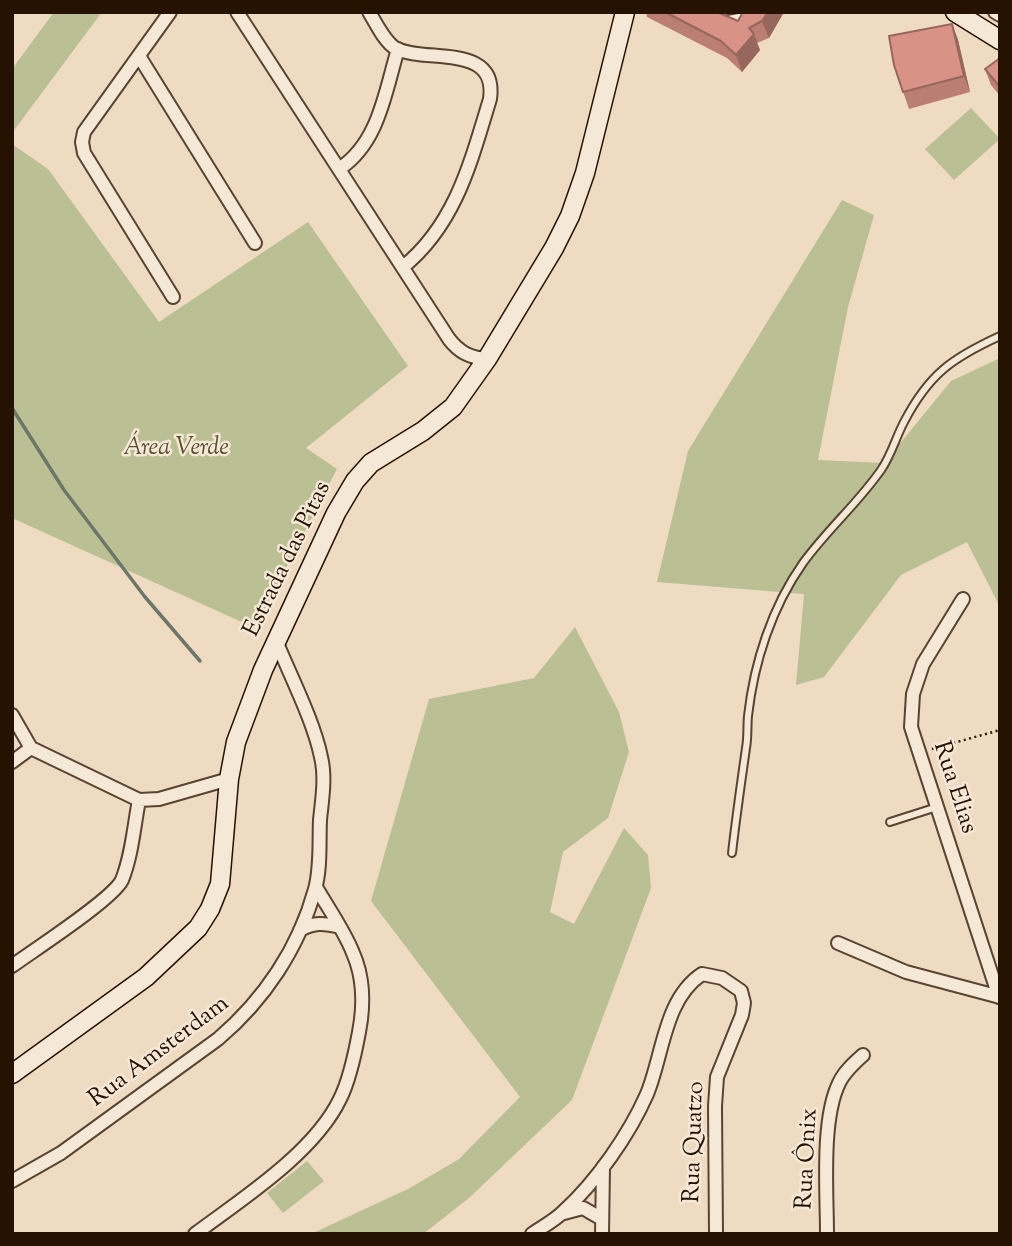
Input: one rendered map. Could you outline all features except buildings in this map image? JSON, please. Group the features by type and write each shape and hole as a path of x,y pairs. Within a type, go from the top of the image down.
{"main road":[{"name":"Estrada das Pitas","path":"12,1074 146,977 198,928 210,909 220,884 231,760 245,715 336,513 355,481 371,463 424,431 453,407 486,359 570,216 585,173 625,12"},
{"path":"955,12 1000,40"}],"street":[{"path":"170,12 84,132 82,148 173,298"},
{"path":"237,12 453,344 469,356 486,359"},
{"path":"369,12 389,43 398,49 470,61 487,75 491,93 458,197 421,253 403,267"},
{"path":"995,12 1000,15"},
{"path":"339,169 362,149 373,131 398,49"},
{"path":"139,55 255,243"},
{"name":"Rua Elias","path":"963,599 923,664 912,694 911,727 999,997"},
{"name":"Rua Amsterdam","path":"12,1181 30,1173 71,1146 242,1019 278,973 300,930 316,887 323,776 321,757 277,642"},
{"path":"12,715 30,748 138,800 159,799 229,779"},
{"path":"12,762 30,748"},
{"path":"12,966 106,898 121,882 130,854 138,800"},
{"path":"195,1234 301,1150 340,1100 357,1045 362,1016 362,993 354,953 316,887"},
{"path":"300,930 312,924 326,923 340,928"},
{"path":"838,943 906,972 999,997"},
{"name":"Rua Quatzo","path":"603,1167 621,1142 647,1094 669,1023 684,990 702,974 722,978 741,990 744,1003 742,1015 717,1077 716,1234"},
{"name":"Rua Ônix","path":"827,1234 831,1106 839,1083 863,1055"},
{"path":"532,1234 562,1213 603,1167"},
{"path":"601,1234 603,1167"},
{"path":"562,1213 583,1208 602,1219"}],"lane":[{"path":"722,18 732,20 742,12"},
{"path":"732,853 748,714 758,661 781,600 804,562 882,468 923,391 939,372 962,353 1000,336"},
{"path":"890,822 937,807"}],"path":[{"path":"919,753 1000,730"}],"green space":[{"path":"54,12 102,12 12,133 12,69"},
{"path":"971,108 1000,139 954,180 925,149"},
{"name":"Área Verde","path":"12,144 48,169 159,322 308,222 408,366 306,448 337,469 255,628 12,518"},
{"path":"842,200 874,215 848,307 818,460 884,463 951,381 1000,358 1000,607 967,542 901,575 824,677 796,685 804,594 657,582 688,451"},
{"path":"575,627 619,712 629,752 608,818 563,852 550,912 574,924 624,828 648,855 651,888 572,1100 469,1198 423,1234 311,1234 410,1188 459,1159 520,1097 371,901 429,699 534,678"},
{"path":"307,1161 324,1181 283,1213 267,1193"}],"waterway":[{"path":"12,408 64,490 145,597 200,661"}]}
